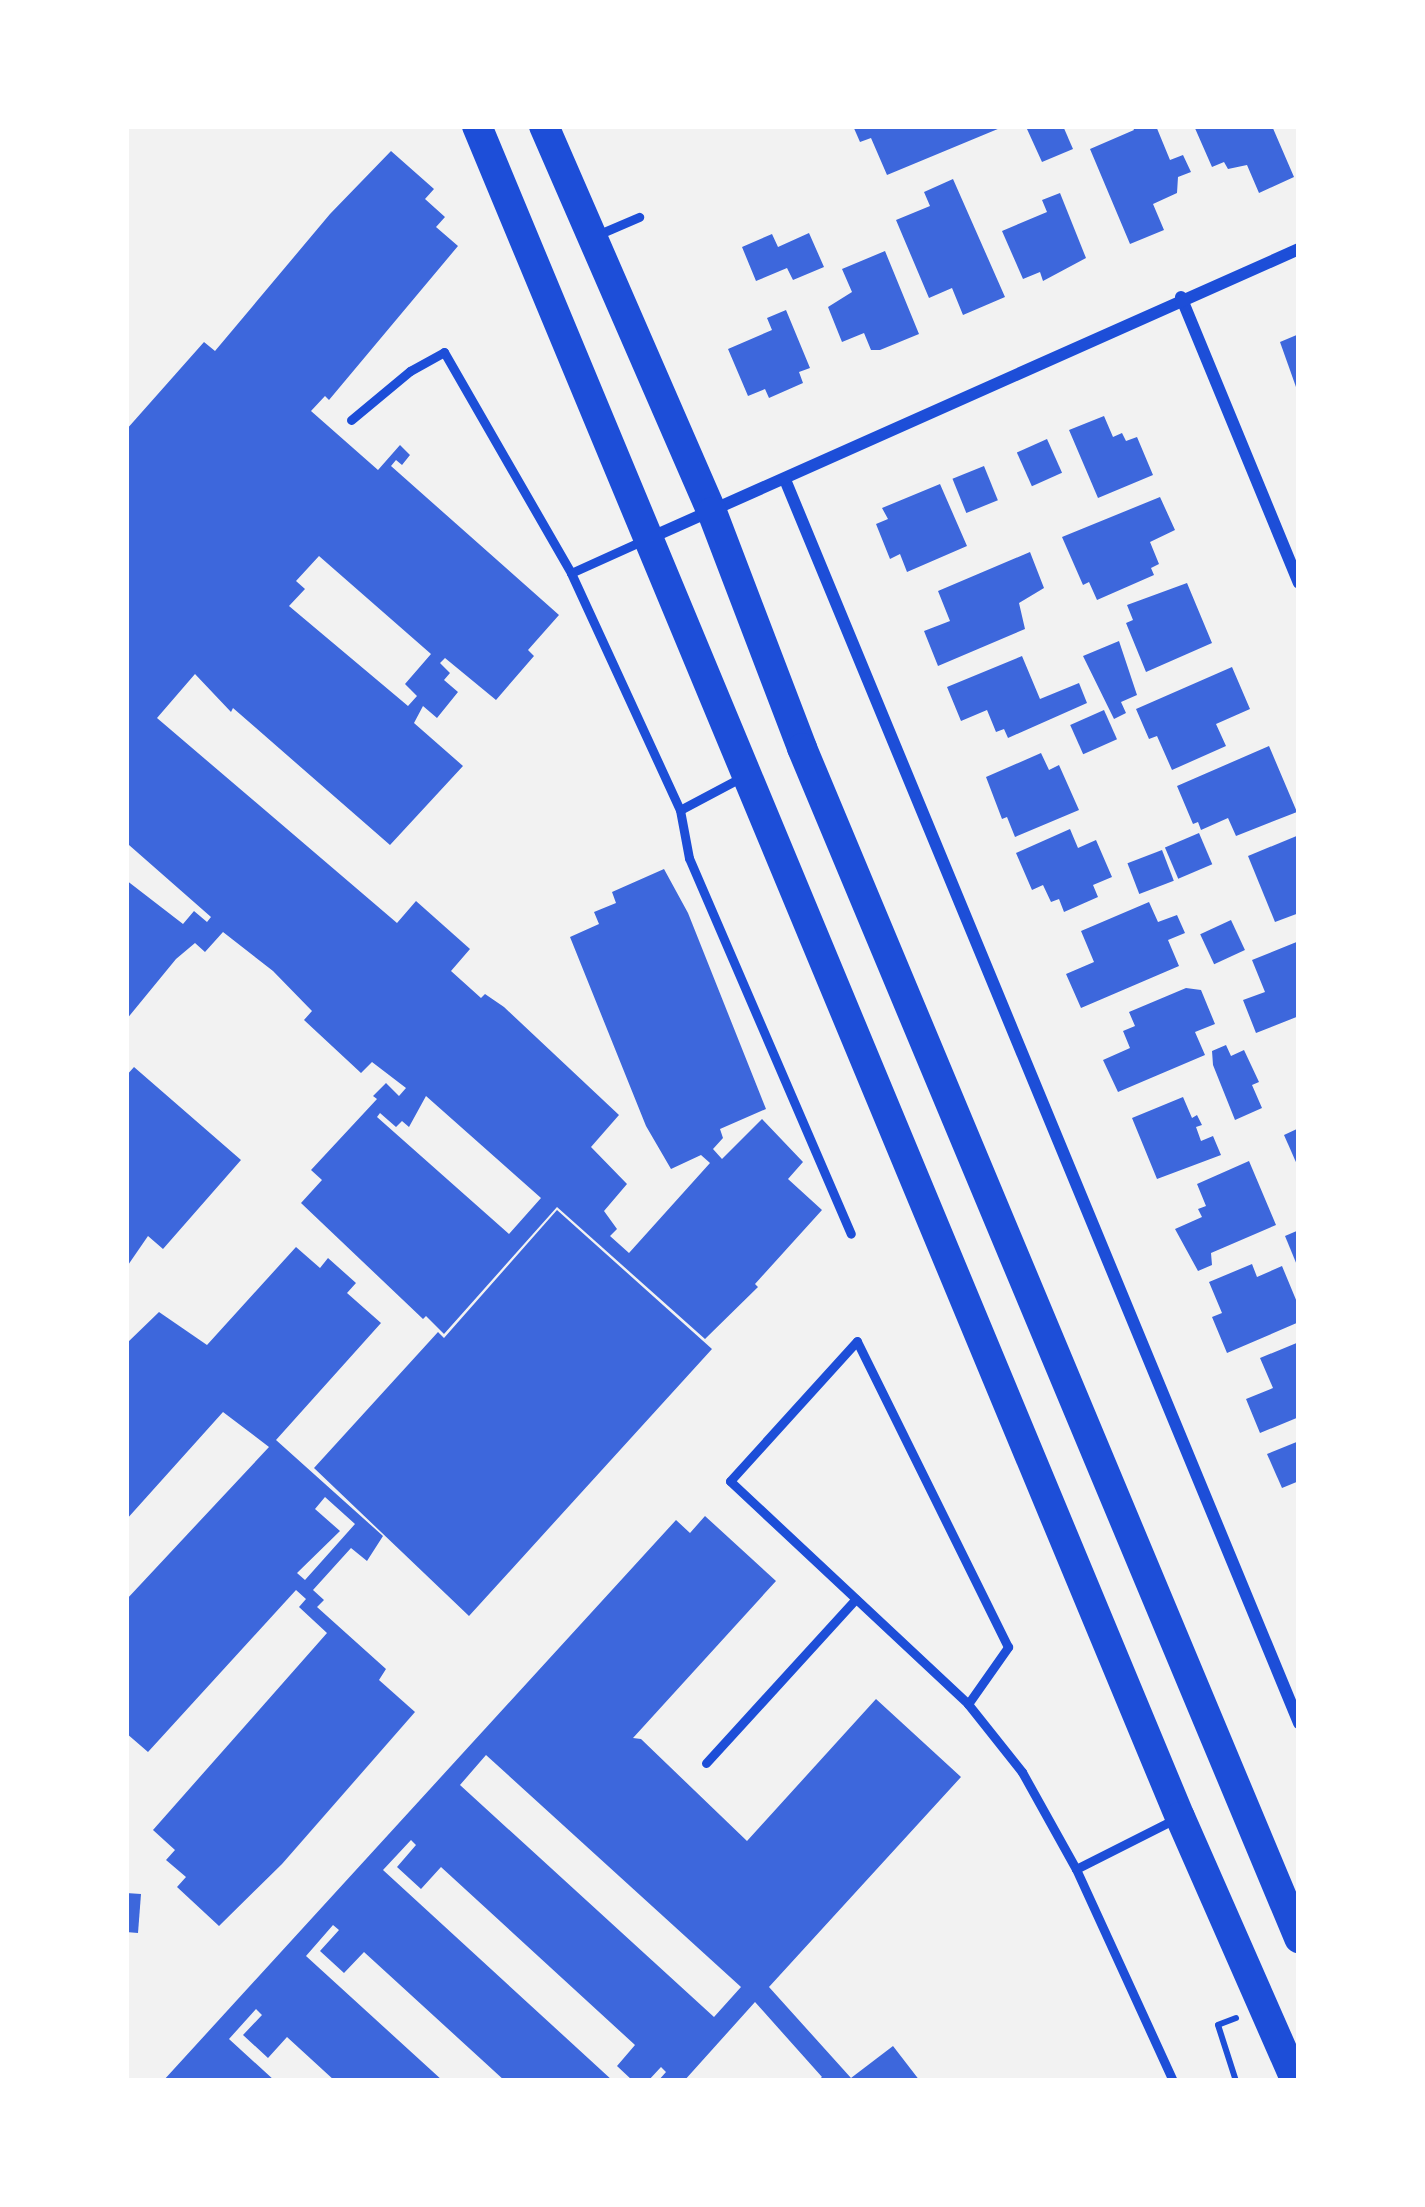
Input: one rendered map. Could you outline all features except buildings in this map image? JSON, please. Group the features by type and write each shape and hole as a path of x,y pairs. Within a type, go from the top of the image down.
{"highway":[{"path":"477,126 1180,1816 1296,2081"},
{"path":"544,126 712,512 802,748 1299,1938"}],"street":[{"path":"651,537 786,482 1181,297 1299,249"},
{"path":"1181,297 1299,583"},
{"path":"786,482 1299,1724"}],"lane":[{"path":"592,237 639,217"},
{"path":"351,420 410,371 444,352 571,573 680,810 689,858 850,1234"},
{"path":"571,573 651,537"},
{"path":"680,810 749,773"},
{"path":"968,1704 1008,1647 857,1341 730,1481 968,1704 1022,1772 1076,1869 1173,2081"},
{"path":"706,1763 856,1599"},
{"path":"1076,1869 1180,1816"}]}
